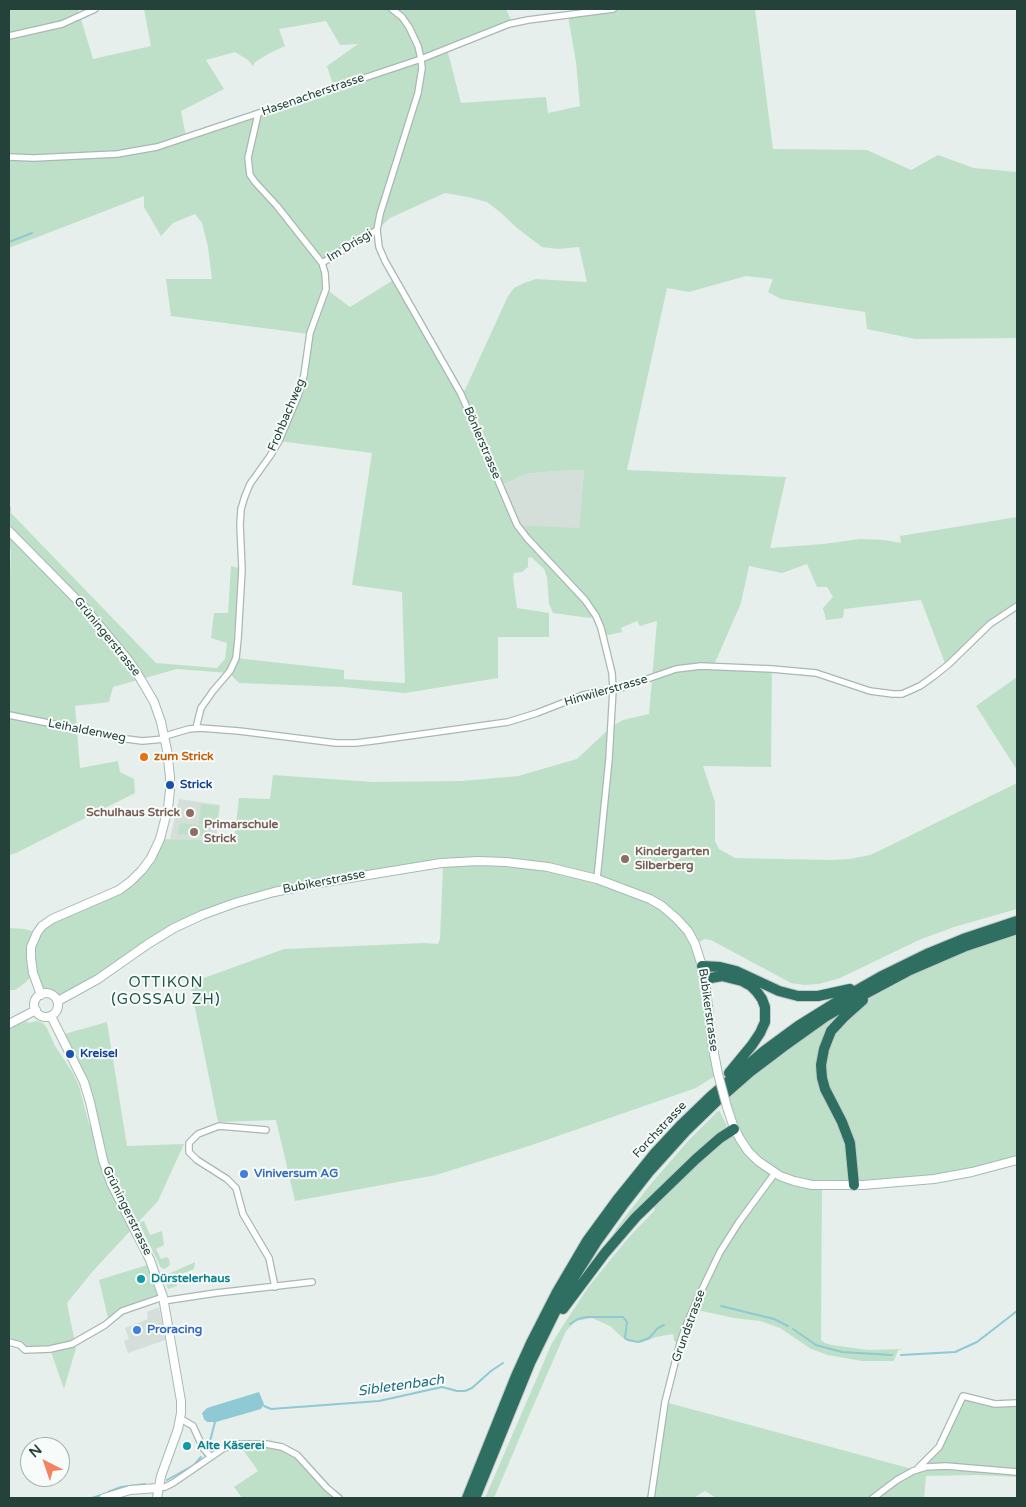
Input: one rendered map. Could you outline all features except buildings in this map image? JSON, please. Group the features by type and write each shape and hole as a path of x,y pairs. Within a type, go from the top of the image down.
{"highway":[{"name":"Forchstrasse","path":"467,1498 523,1360 572,1266 596,1229 630,1183 667,1140 711,1096 749,1063 818,1013 865,985 938,950 1017,921"},
{"name":"Forchstrasse","path":"475,1498 514,1400 542,1338 573,1279 605,1229 649,1172 686,1131 731,1088 772,1055 825,1017 885,983 945,954 1017,929"},
{"path":"702,966 720,967 736,971 779,991 804,997 826,995 865,985"},
{"path":"705,979 717,976 728,977 749,985 761,998 765,1007 763,1027 755,1042 711,1096"},
{"path":"854,1185 850,1143 824,1085 822,1056 827,1039 837,1024 885,983"},
{"path":"542,1338 583,1281 636,1217 696,1159 720,1138 734,1129"}],"main road":[{"name":"Grüningerstrasse","path":"9,530 85,608 129,661 145,686 154,702 165,737 170,790 167,815 158,845 147,864 136,877 111,894 52,919 39,930 33,942 31,958 35,979 41,995"},
{"name":"Bubikerstrasse","path":"58,1001 98,979 174,928 235,903 274,892 376,872 441,863 469,861 506,862 548,867 597,879 650,899 667,910 688,931 695,944 702,966 711,1038 718,1074 734,1129 751,1155 775,1173 794,1181 812,1185 854,1185 934,1180 1017,1160"},
{"path":"48,994 58,1001 58,1009 51,1016 42,1016 36,1010 35,1003 41,995 48,994"},
{"path":"9,1024 36,1010"},
{"name":"Grüningerstrasse","path":"51,1016 84,1082 111,1183 150,1260 163,1299 181,1401 180,1419 161,1476 157,1498"},
{"path":"104,1498 130,1490 158,1488"}],"street":[{"path":"9,36 62,24 95,9"},
{"name":"Bönlerstrasse","path":"392,9 402,17 418,46 421,59 420,81 418,93 380,214 377,230 379,247 385,261 461,394 517,524 527,538 576,590 596,616 605,640 613,677 613,690 609,759 597,879"},
{"name":"Hasenacherstrasse","path":"9,157 34,158 117,154 157,147 421,59 509,24 613,9"},
{"name":"Frohbachweg","path":"196,728 201,708 230,671 235,660 242,569 241,510 250,484 279,441 300,389 310,334 326,289 322,263 250,174 248,158 258,114"},
{"name":"Im Drisgi","path":"322,263 377,230"},
{"name":"Hinwilerstrasse","path":"165,737 196,728 239,731 331,743 356,743 504,723 537,713 583,695 613,690 676,669 694,666 816,673 870,691 902,694 920,686 934,676 990,624 1017,606"},
{"name":"Leihaldenweg","path":"9,715 127,739 142,741 165,737"},
{"path":"266,1130 219,1126 198,1134 189,1143 189,1152 197,1160 227,1179 236,1188 243,1214 269,1258 276,1286"},
{"name":"Grundstrasse","path":"650,1498 667,1394 686,1326 720,1252 739,1222 775,1173"},
{"path":"9,1342 20,1345 25,1350 50,1349 72,1344 105,1325 126,1308 163,1299 312,1282"},
{"path":"916,1470 939,1447 963,1396 996,1404 1017,1403"},
{"path":"180,1419 193,1426 203,1448 211,1457"},
{"path":"158,1488 173,1483 221,1450 232,1445 257,1444 282,1447 290,1450 301,1458 327,1488 339,1498"},
{"path":"873,1498 897,1480 916,1470 933,1466 1017,1472"}],"shaded area":[{"path":"584,470 579,529 517,525 500,486 526,474"},
{"name":"Primarschule Strick","path":"179,799 220,805 216,841 169,843"},
{"path":"159,1307 165,1340 128,1353 124,1341 129,1339 125,1328 148,1319 147,1312"}],"green space":[{"path":"9,9 78,9 93,59 151,46 144,9 506,9 511,20 447,49 461,103 546,97 548,113 580,106 576,62 568,16 605,9 755,9 773,149 867,150 911,170 938,155 974,168 1017,172 1017,338 915,339 867,329 865,312 781,299 768,292 773,279 746,276 689,292 667,288 627,470 786,477 770,548 860,539 901,543 900,536 1017,517 1017,606 1004,614 946,666 921,600 844,609 843,618 826,620 823,608 833,597 827,587 817,587 807,564 782,573 749,566 741,603 714,665 772,669 771,767 703,766 715,802 715,841 719,849 735,858 831,860 870,855 1017,783 1017,909 954,927 919,940 840,978 819,984 804,985 791,983 711,940 705,939 695,944 718,1074 696,1088 529,1146 436,1175 295,1201 276,1120 218,1122 190,983 284,949 438,944 440,939 443,867 441,863 313,884 202,915 98,979 56,998 48,994 41,995 33,974 15,990 9,990 9,928 25,929 37,933 42,926 125,886 160,839 234,841 239,798 270,799 273,775 373,782 462,781 518,776 577,759 611,727 623,720 649,714 657,621 640,626 637,621 621,628 622,632 604,636 596,616 589,618 553,613 549,604 547,577 544,569 531,557 528,558 528,567 522,572 514,573 517,608 549,613 549,637 498,637 498,678 405,693 343,687 239,683 229,673 177,669 113,687 109,702 75,706 80,768 118,761 120,772 134,779 135,793 9,855 9,603 11,550 9,548 9,506 11,507 11,513 156,663 217,668 225,659 227,643 211,638 214,613 228,613 231,566 242,569 236,658 344,670 344,679 405,683 402,592 352,585 372,453 279,441 298,396 309,334 171,316 166,279 212,279 208,247 202,223 195,214 173,223 161,236 144,207 144,196 9,248","holes":["326,21 340,45 358,44 327,66 334,88 186,137 181,111 224,89 206,60 235,52 248,60 253,66 255,62 285,46 279,29","445,193 487,202 542,247 558,249 579,247 587,282 536,279 514,288 508,296 465,390 461,394 395,279 350,307 326,289 322,263 377,230 390,218","584,470 579,528 517,525 500,486 526,474"]},
{"path":"1017,677 1017,770 976,706"},
{"path":"201,804 219,806 216,826 199,824"},
{"path":"180,823 206,826 204,836 178,834"},
{"path":"1017,929 1017,1160 972,1172 822,1186 821,1340 832,1345 868,1350 904,1349 898,1350 894,1361 862,1361 828,1355 811,1349 780,1328 760,1321 734,1318 693,1309 680,1343 674,1341 673,1334 656,1337 641,1343 625,1340 610,1326 592,1318 576,1321 566,1331 494,1498 485,1498 552,1343 589,1286 629,1237 655,1210 653,1199 734,1129 723,1095 863,995"},
{"path":"27,1021 28,1023 37,1021 43,1023 47,1028 55,1046 73,1073 79,1086 89,1124 97,1137 90,1102 61,1035 107,1022 127,1146 184,1144 158,1201 92,1272 67,1303 76,1348 64,1389 50,1349 25,1350 9,1342 9,1028"},
{"path":"719,1110 727,1126 686,1161 652,1194 607,1245 618,1226 650,1185 688,1141"},
{"path":"144,1221 150,1235 162,1231 164,1245 156,1249 161,1259 167,1257 169,1259 170,1265 165,1269 161,1268 139,1223"},
{"path":"195,1262 194,1269 176,1276 177,1286 168,1289 164,1276"},
{"path":"147,1265 157,1295 118,1309 108,1318 99,1280"},
{"path":"963,1396 986,1402 1017,1403 1017,1477 977,1475 926,1476 924,1498 716,1498 705,1491 694,1498 651,1498 665,1402 916,1470 939,1447"},
{"path":"239,1444 257,1444 290,1450 337,1498 242,1498 234,1487 258,1471"}],"water":[{"path":"259,1392 264,1404 261,1409 216,1422 207,1422 204,1419 202,1413 207,1408"}],"waterway":[{"path":"9,242 32,233"},
{"name":"Sibletenbach","path":"721,1306 774,1319 788,1326"},
{"name":"Sibletenbach","path":"901,1355 955,1352 977,1342 1017,1311"},
{"name":"Sibletenbach","path":"570,1324 586,1317 623,1317 627,1322 625,1338 638,1342 649,1338 658,1328 664,1325"},
{"name":"Sibletenbach","path":"793,1329 816,1345 842,1352 892,1355"},
{"name":"Sibletenbach","path":"264,1406 271,1409 379,1401 442,1387 465,1391 472,1388 503,1363"},
{"path":"209,1445 215,1422"},
{"path":"167,1480 194,1465 201,1457"},
{"path":"108,1492 121,1487 145,1484"},
{"path":"92,1498 101,1495"}],"place":[{"name":"zum Strick","path":"144,757"},
{"name":"Strick","path":"170,785"},
{"name":"Schulhaus Strick","path":"190,813"},
{"name":"Primarschule Strick","path":"194,832"},
{"name":"Kindergarten Silberberg","path":"625,859"},
{"name":"Kreisel","path":"70,1054"},
{"name":"Viniversum AG","path":"244,1174"},
{"name":"Dürstelerhaus","path":"141,1279"},
{"name":"Proracing","path":"137,1330"},
{"name":"Alte Käserei","path":"187,1446"}],"district":[{"name":"OTTIKON (GOSSAU ZH)","path":"166,992"}]}
